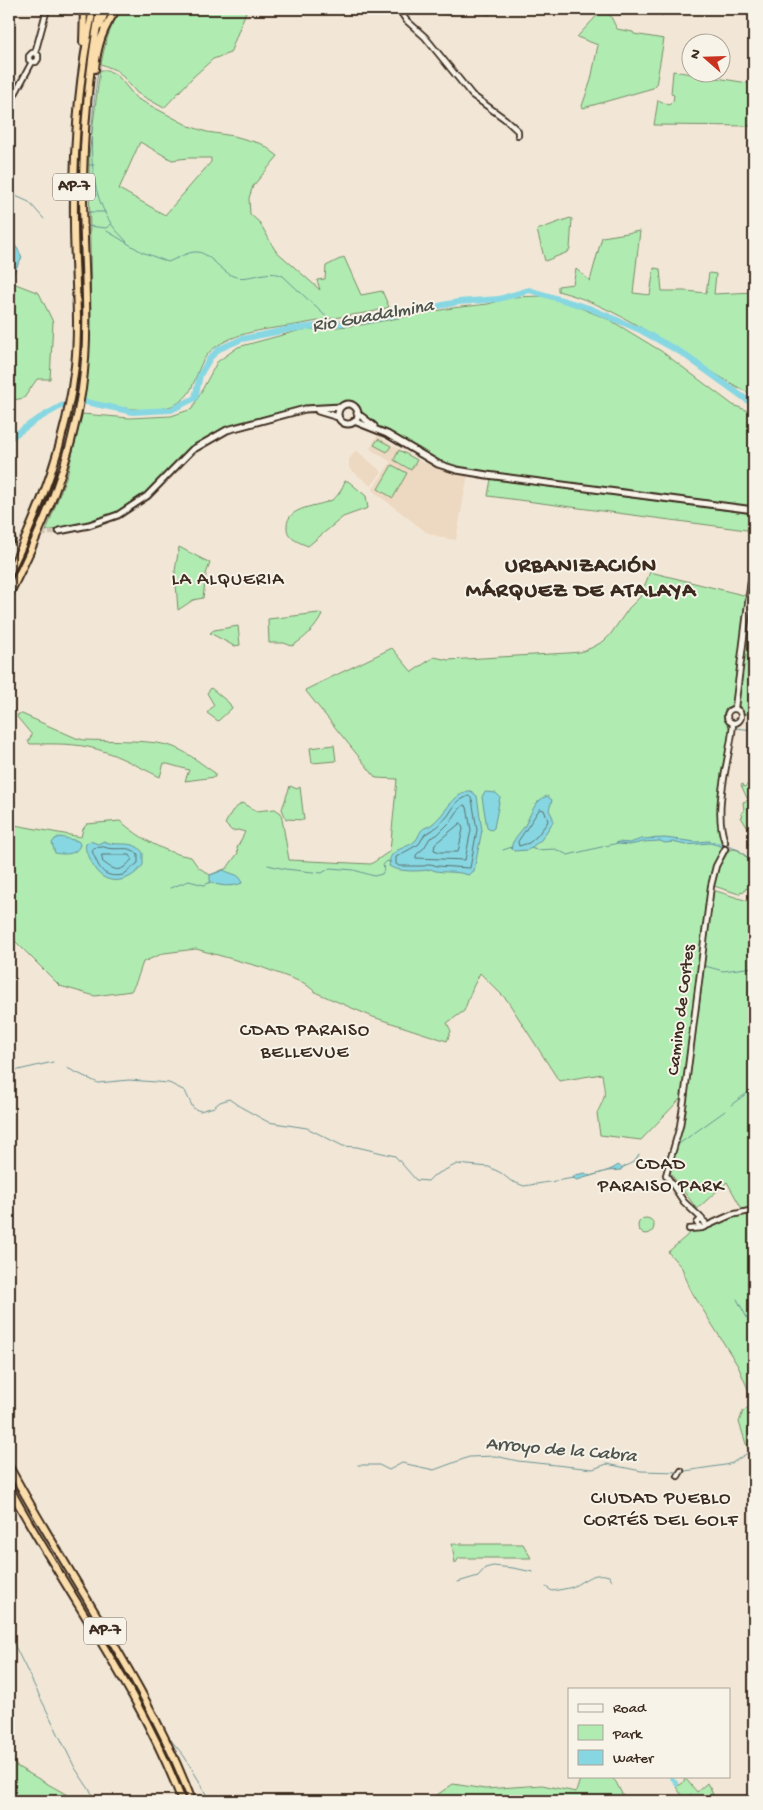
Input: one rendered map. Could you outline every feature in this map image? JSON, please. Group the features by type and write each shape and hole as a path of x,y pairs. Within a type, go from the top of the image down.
{"highway":[{"path":"81,72 85,21 84,9"},
{"name":"AP-7","path":"9,574 37,513 55,464 75,366 77,308 74,164 81,72 95,9"},
{"name":"AP-7","path":"9,595 44,521 64,467 78,409 85,364 87,306 83,194 95,9"},
{"path":"90,76 99,30 106,9"},
{"path":"85,140 91,110 95,61 99,43 105,27 117,9"},
{"name":"AP-7","path":"9,1466 46,1533 146,1702 165,1738 192,1801"},
{"name":"AP-7","path":"9,1487 128,1688 160,1751 182,1801"}],"main road":[{"path":"59,531 89,525 118,515 147,496 192,450 227,430 295,411 341,407 345,405 355,408 357,413 380,431 438,464 466,472 754,510"},
{"path":"338,417 341,407"},
{"path":"295,411 318,411 338,417 340,421 346,424 354,421 380,431"},
{"path":"354,421 357,413"}],"street":[{"path":"9,105 32,62 36,62 38,59 36,53 47,9"},
{"path":"399,9 406,20 425,37 472,95 505,119 518,131 518,135"},
{"path":"733,724 738,722 740,716 735,708 754,556"},
{"path":"733,724 728,720 728,714 731,709 735,708"},
{"path":"726,842 722,833 721,816 733,724"},
{"name":"Camino de Cortes","path":"724,849 712,880 680,1126 673,1144 666,1175 701,1223 714,1222 731,1215 754,1210"},
{"path":"678,1476 681,1471"}],"shaded area":[{"path":"377,436 425,464 427,460 468,474 456,540 426,532 372,490 391,462 370,449"},
{"path":"356,450 382,472 371,486 349,468 349,459"}],"green space":[{"path":"122,9 247,9 230,53 213,59 164,108 137,93 118,71 101,64 106,42"},
{"path":"603,9 607,9 617,29 664,39 656,85 653,88 583,108 598,45 577,37"},
{"path":"100,70 107,70 117,75 136,98 189,126 207,132 234,136 262,144 278,156 253,186 249,198 250,214 260,223 275,250 320,290 317,280 325,279 326,266 344,257 361,295 382,291 389,307 372,312 247,333 226,341 207,354 192,387 184,398 173,405 159,409 144,410 84,400 91,332 89,155","holes":["140,142 172,160 211,158 211,162 165,215 119,189"]},
{"path":"673,71 680,72 680,82 730,82 730,80 754,84 754,126 654,125 658,100 669,105 673,101 674,95 671,94"},
{"path":"570,218 572,219 570,249 568,252 545,261 537,230"},
{"path":"640,231 633,293 650,295 654,268 660,269 662,291 706,293 709,273 716,274 714,294 754,292 754,396 634,323 584,299 558,291 558,286 573,284 576,269 590,281 602,237"},
{"path":"9,283 39,293 53,322 50,379 37,379 24,398 9,401"},
{"path":"542,296 573,305 610,320 661,351 733,405 754,413 754,508 477,472 448,465 421,453 394,435 374,426 352,402 344,402 333,407 300,408 236,423 190,447 145,494 122,509 95,521 46,531 68,472 82,414 130,418 171,416 192,409 217,362 238,347 301,330 361,325 452,308 488,304 513,297"},
{"path":"378,439 391,446 387,452 374,445"},
{"path":"399,450 417,460 411,470 394,460"},
{"path":"392,465 407,473 393,498 378,489"},
{"path":"491,479 754,514 754,531 488,496"},
{"path":"345,481 348,481 366,496 368,508 343,517 308,546 288,534 288,519 292,514 304,508 332,500 338,494"},
{"path":"179,547 210,563 206,574 203,598 193,600 178,610 175,571"},
{"path":"650,572 747,596 733,704 725,712 730,729 719,823 724,844 723,851 710,879 681,1098 641,1140 600,1135 597,1113 604,1094 602,1074 559,1081 507,1000 480,973 464,1011 447,1023 451,1031 447,1041 373,1017 317,993 304,983 261,967 196,949 164,953 143,962 131,991 95,996 60,986 9,935 9,824 81,837 83,829 87,824 120,821 136,834 153,844 171,852 191,857 198,867 210,875 227,868 238,853 237,848 245,832 232,831 225,824 232,811 242,803 256,811 275,809 281,813 289,860 371,864 390,851 397,779 376,778 305,690 392,648 412,672 434,657 448,660 580,652 604,641 610,635 629,608 640,597"},
{"path":"754,572 754,717 744,713 737,703"},
{"path":"319,613 322,615 313,629 292,646 284,643 269,643 268,619"},
{"path":"238,626 240,645 234,646 210,633 214,630"},
{"path":"211,688 229,703 232,708 218,721 207,713 214,705 207,693"},
{"path":"18,714 84,740 145,742 168,745 191,756 215,773 215,777 185,781 189,770 164,763 160,777 97,749 74,745 30,744 28,741 32,735 17,717"},
{"path":"334,745 336,761 312,763 310,748"},
{"path":"754,780 754,798 747,798 741,785 743,784 744,787"},
{"path":"290,786 297,789 300,787 304,820 286,819 282,809"},
{"path":"749,800 750,803 754,801 754,839 741,817 743,816 741,813 744,811 743,802"},
{"path":"729,850 738,850 754,864 754,885 750,890 746,888 744,892 741,891 739,894 714,886 717,871"},
{"path":"713,890 754,903 754,1205 742,1209 727,1182 697,1209 670,1173 675,1144 682,1126"},
{"path":"754,1213 754,1403 738,1366 690,1289 682,1268 668,1252 690,1233 734,1217"},
{"path":"646,1218 652,1220 654,1226 652,1232 646,1234 640,1232 638,1226 640,1220"},
{"path":"754,1404 754,1450 747,1447 739,1422 743,1411"},
{"path":"452,1544 523,1544 531,1558 459,1558 455,1564"},
{"path":"9,1748 16,1766 78,1801 9,1801"},
{"path":"580,1778 612,1778 622,1794 630,1801 428,1801 453,1784 485,1789 542,1785 576,1792"},
{"path":"685,1778 697,1792 707,1783 715,1801 688,1801 693,1797 691,1794 685,1800 676,1787 683,1783"}],"water":[{"path":"9,238 22,257 12,276 9,276"},
{"path":"468,791 477,796 482,830 474,871 468,875 431,869 403,870 389,866 390,857 394,853 415,841 422,830 436,821 452,801"},
{"path":"486,792 496,793 500,797 494,828 491,830 487,828 482,797"},
{"path":"547,796 552,800 549,810 553,822 541,840 528,850 514,851 511,848 512,845 533,809 539,801"},
{"path":"60,837 78,841 80,844 79,848 70,853 55,853 52,843"},
{"path":"665,838 696,842 709,841 724,844 724,847 710,843 685,845 660,841 630,845 617,844 617,842 630,843 641,839"},
{"path":"90,841 98,844 104,841 135,846 143,853 143,865 129,877 121,880 106,879 94,868 86,852 86,844"},
{"path":"224,870 240,877 242,883 226,886 210,881 210,875"},
{"path":"618,1165 622,1168 621,1170 607,1171 577,1180 573,1178 575,1175 585,1173 590,1176"},
{"path":"754,1418 754,1441 748,1434 749,1423"}],"waterway":[{"path":"436,9 446,15 463,9"},
{"path":"470,9 488,15 503,9"},
{"path":"661,9 662,16"},
{"path":"98,70 92,129 93,170 96,189 112,225 127,242"},
{"path":"88,165 94,165"},
{"path":"87,180 94,180"},
{"path":"9,193 29,202 44,219"},
{"path":"87,196 96,195"},
{"path":"88,212 105,212"},
{"path":"88,226 106,228 111,224"},
{"path":"107,231 142,252 168,262 186,254 197,252 206,255 233,276 245,277 270,273 283,276 334,324"},
{"name":"Rio Guadalmina","path":"9,439 36,420 61,406 86,402 133,412 171,410 195,398 200,375 210,358 219,349 242,339 291,329 370,320 458,302 499,299 529,290 589,308 640,330 682,353 754,405"},
{"path":"735,728 754,730"},
{"path":"530,848 537,850 555,849 568,855 618,843"},
{"path":"724,845 739,850 754,863"},
{"path":"503,850 512,847"},
{"path":"717,870 730,848"},
{"path":"268,865 322,873 330,868 354,870 374,876 382,874 384,870 383,865 387,861 391,862"},
{"path":"170,888 189,881 204,885 211,882"},
{"path":"684,1115 713,888"},
{"path":"705,966 723,971 754,967"},
{"path":"9,1074 14,1071 53,1062"},
{"path":"67,1068 98,1083 129,1080 169,1083 185,1091 193,1108 200,1111 214,1107 220,1102 229,1099 268,1122 307,1128 343,1146 357,1147 395,1156 416,1180 428,1181 433,1176 457,1164 489,1167 511,1181 524,1186 574,1178"},
{"path":"731,1105 754,1088"},
{"path":"676,1146 725,1111"},
{"path":"622,1168 635,1161 639,1155"},
{"path":"737,1299 754,1331"},
{"name":"Arroyo de la Cabra","path":"685,1471 732,1463 754,1449"},
{"name":"Arroyo de la Cabra","path":"358,1465 379,1465 389,1470 402,1463 434,1470 469,1457 495,1456 518,1461 593,1469 607,1464 641,1471 678,1472"},
{"path":"458,1582 478,1576 485,1568 493,1566 533,1572"},
{"path":"546,1587 552,1591 572,1587 589,1577 598,1575 609,1576 612,1581"},
{"path":"9,1634 75,1768 97,1801"},
{"path":"170,1739 184,1756 209,1801"},
{"path":"672,1778 677,1784"}],"tunnel":[{"path":"12,540 59,531"}],"district":[{"name":"LA ALQUERIA","path":"228,580"},
{"name":"URBANIZACIÓN MÁRQUEZ DE ATALAYA","path":"581,580"},
{"name":"CDAD PARAISO BELLEVUE","path":"305,1042"},
{"name":"CDAD PARAISO PARK","path":"661,1176"},
{"name":"CIUDAD PUEBLO CORTÉS DEL GOLF","path":"661,1510"}]}
